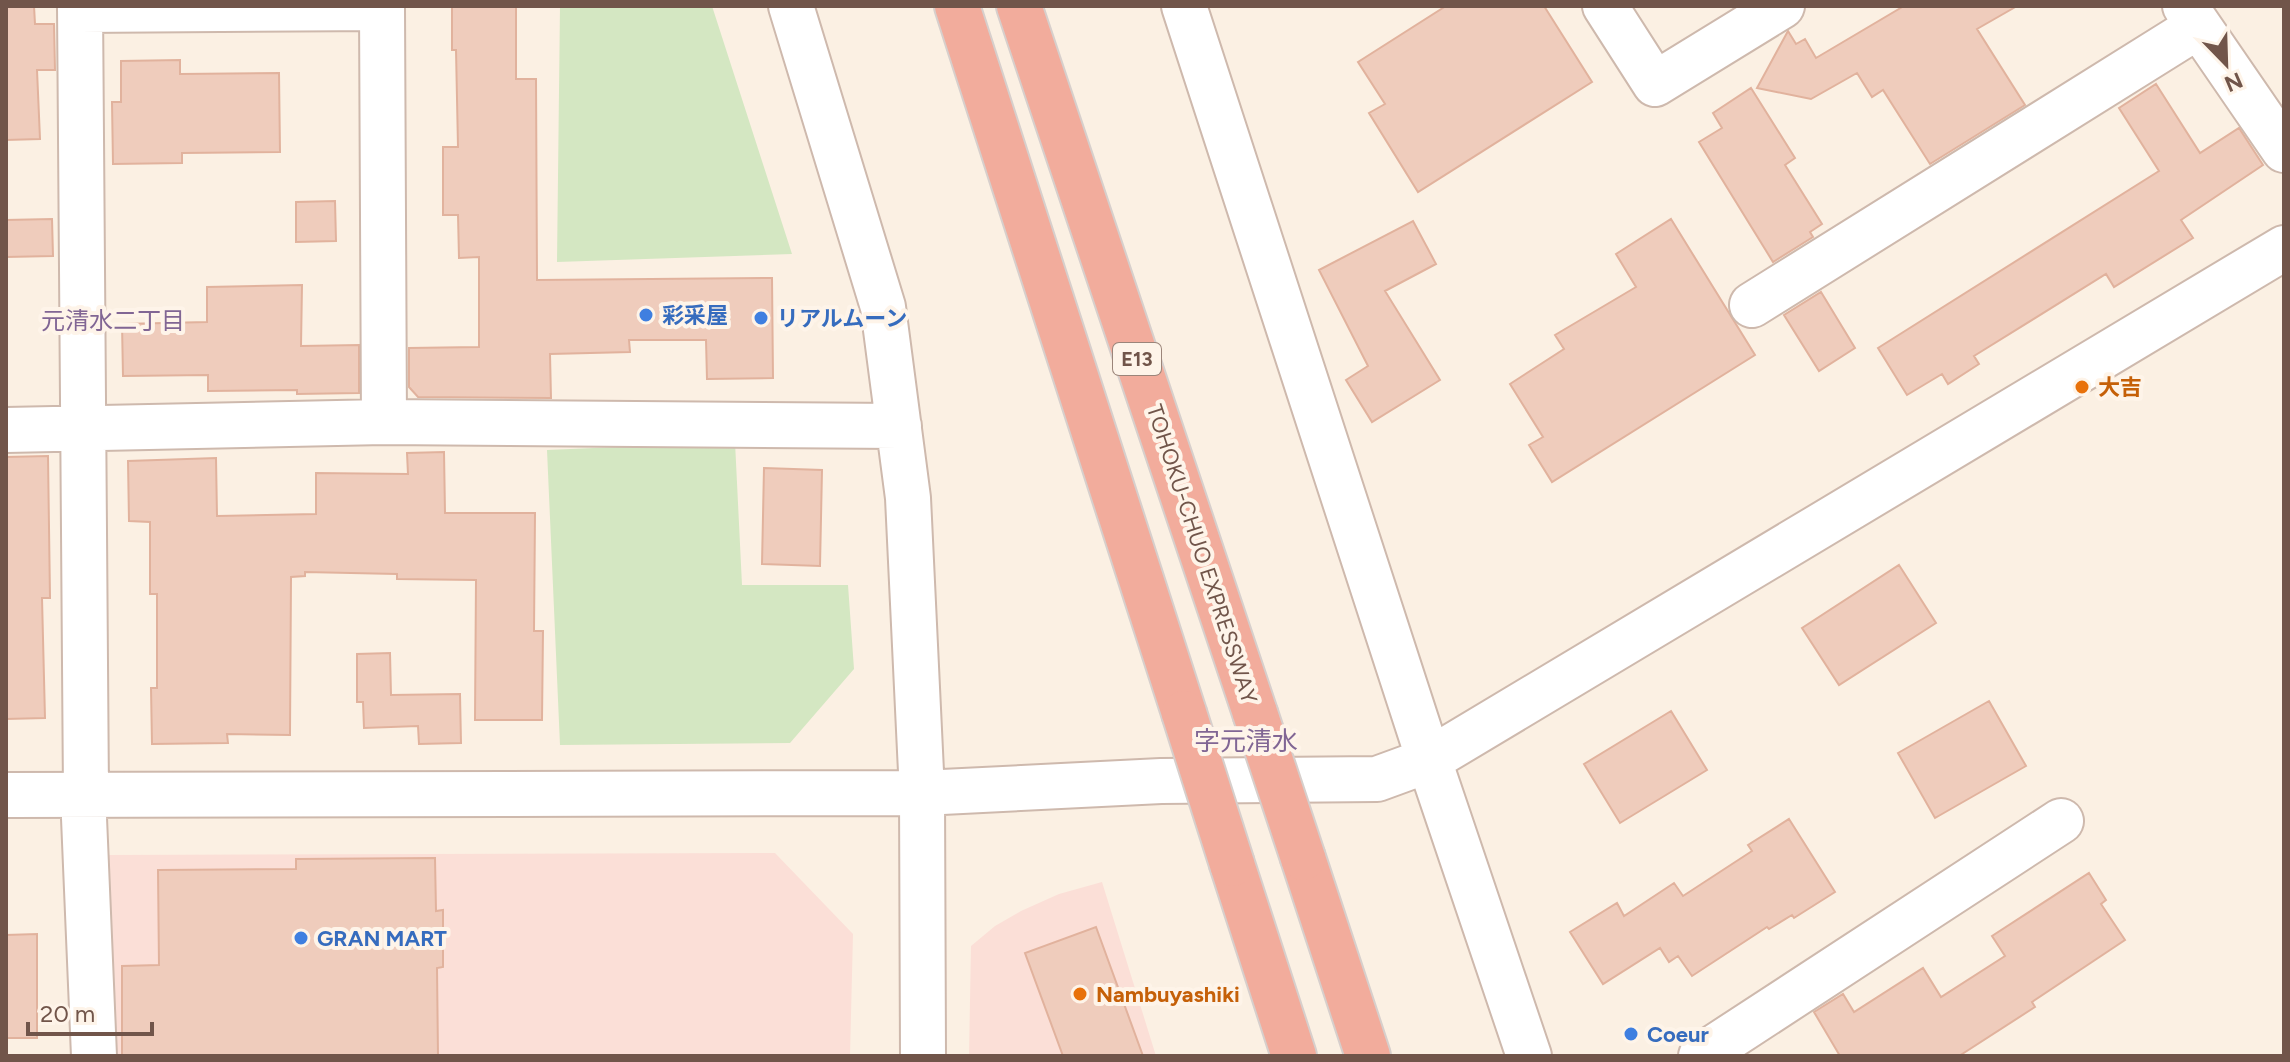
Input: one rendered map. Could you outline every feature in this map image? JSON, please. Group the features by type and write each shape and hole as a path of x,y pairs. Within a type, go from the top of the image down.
{"highway":[{"path":"957,6 1294,1056"},
{"name":"TOHOKU-CHUO EXPRESSWAY","path":"1019,6 1368,1056"}],"street":[{"path":"791,6 883,307 899,426 908,498 922,793 923,1056"},
{"path":"1184,6 1429,760 1529,1056"},
{"path":"1605,6 1655,84 1782,6"},
{"path":"94,1056 84,818 85,430 80,8 382,8 384,422"},
{"path":"1752,305 2191,16 2284,150"},
{"path":"6,795 922,793 1161,781 1377,779 1429,760 2284,248"},
{"path":"6,430 384,422 899,426"},
{"path":"1701,1056 2061,821"}],"shaded area":[{"path":"775,853 853,934 850,1056 110,1056 107,855"},
{"path":"1102,882 1156,1056 969,1056 971,946 995,926 1021,911 1059,894"}],"green space":[{"path":"560,6 712,6 792,254 557,262"},
{"path":"735,442 742,585 848,585 854,669 790,743 560,745 547,450"}],"building":[{"path":"6,6 34,6 35,24 54,24 55,70 37,70 40,139 6,140"},
{"path":"452,6 516,6 516,79 536,79 537,280 772,278 773,378 707,379 706,340 629,340 630,352 550,354 551,398 418,397 409,387 409,348 479,347 479,257 459,258 458,215 443,215 443,147 458,147"},
{"path":"1446,6 1544,6 1592,82 1418,192 1369,113 1385,104 1358,62"},
{"path":"1904,6 2017,6 1977,29 2025,105 1930,164 1883,90 1872,97 1857,73 1811,99 1757,88 1788,31 1796,44 1805,39 1816,58"},
{"path":"180,60 180,74 279,73 280,152 182,153 182,163 113,164 112,102 121,102 121,61"},
{"path":"2156,84 2200,153 2239,128 2263,165 2181,220 2193,238 2114,287 2106,274 1974,356 1979,364 1948,384 1942,374 1907,395 1878,348 2159,171 2119,108"},
{"path":"1751,88 1795,158 1785,165 1822,224 1810,232 1813,237 1773,262 1699,142 1722,128 1713,113"},
{"path":"335,201 336,241 296,242 296,202"},
{"path":"52,219 53,256 6,257 6,220"},
{"path":"1671,219 1755,355 1552,482 1529,445 1543,437 1510,384 1564,349 1555,335 1636,287 1616,254"},
{"path":"1413,221 1436,264 1385,291 1440,380 1372,422 1346,380 1368,366 1319,270"},
{"path":"302,285 301,346 359,345 359,393 208,391 208,375 123,376 122,324 207,322 207,287"},
{"path":"1821,292 1855,348 1819,371 1784,315"},
{"path":"444,452 445,513 535,513 534,631 543,631 542,720 475,720 476,580 397,579 397,574 305,572 305,576 291,577 290,735 227,734 228,743 152,744 151,688 157,688 157,594 150,594 150,522 129,521 128,461 216,458 217,516 316,514 316,473 408,474 407,453"},
{"path":"48,456 50,598 42,598 45,718 6,719 6,457"},
{"path":"764,468 822,470 820,566 762,564"},
{"path":"1899,565 1936,623 1839,685 1802,628"},
{"path":"390,653 391,695 460,694 461,743 419,744 418,726 364,728 363,702 357,702 357,654"},
{"path":"1989,701 2026,766 1935,818 1898,753"},
{"path":"1671,711 1707,770 1620,823 1584,764"},
{"path":"1789,819 1835,892 1794,918 1792,915 1769,929 1767,927 1692,976 1678,956 1669,962 1660,948 1603,984 1570,932 1617,903 1624,916 1674,883 1683,896 1752,851 1748,845"},
{"name":"GRAN MART","path":"435,858 436,911 443,910 443,967 437,968 438,1056 122,1056 122,966 159,965 158,870 296,869 296,859"},
{"path":"2089,873 2106,900 2101,904 2125,940 2032,1002 2035,1007 1959,1056 1840,1056 1814,1012 1843,994 1854,1012 1923,968 1941,997 2005,956 1992,936"},
{"name":"Nambuyashiki","path":"1096,927 1143,1056 1063,1056 1025,953"},
{"path":"37,934 37,1038 6,1038 6,935"}],"place":[{"name":"彩采屋","path":"646,315"},
{"name":"リアルムーン","path":"761,318"},
{"name":"大吉","path":"2082,387"},
{"name":"GRAN MART","path":"301,938"},
{"name":"Nambuyashiki","path":"1080,994"},
{"name":"Coeur","path":"1631,1034"}],"district":[{"name":"元清水二丁目","path":"113,320"},
{"name":"字元清水","path":"1246,741"}]}
